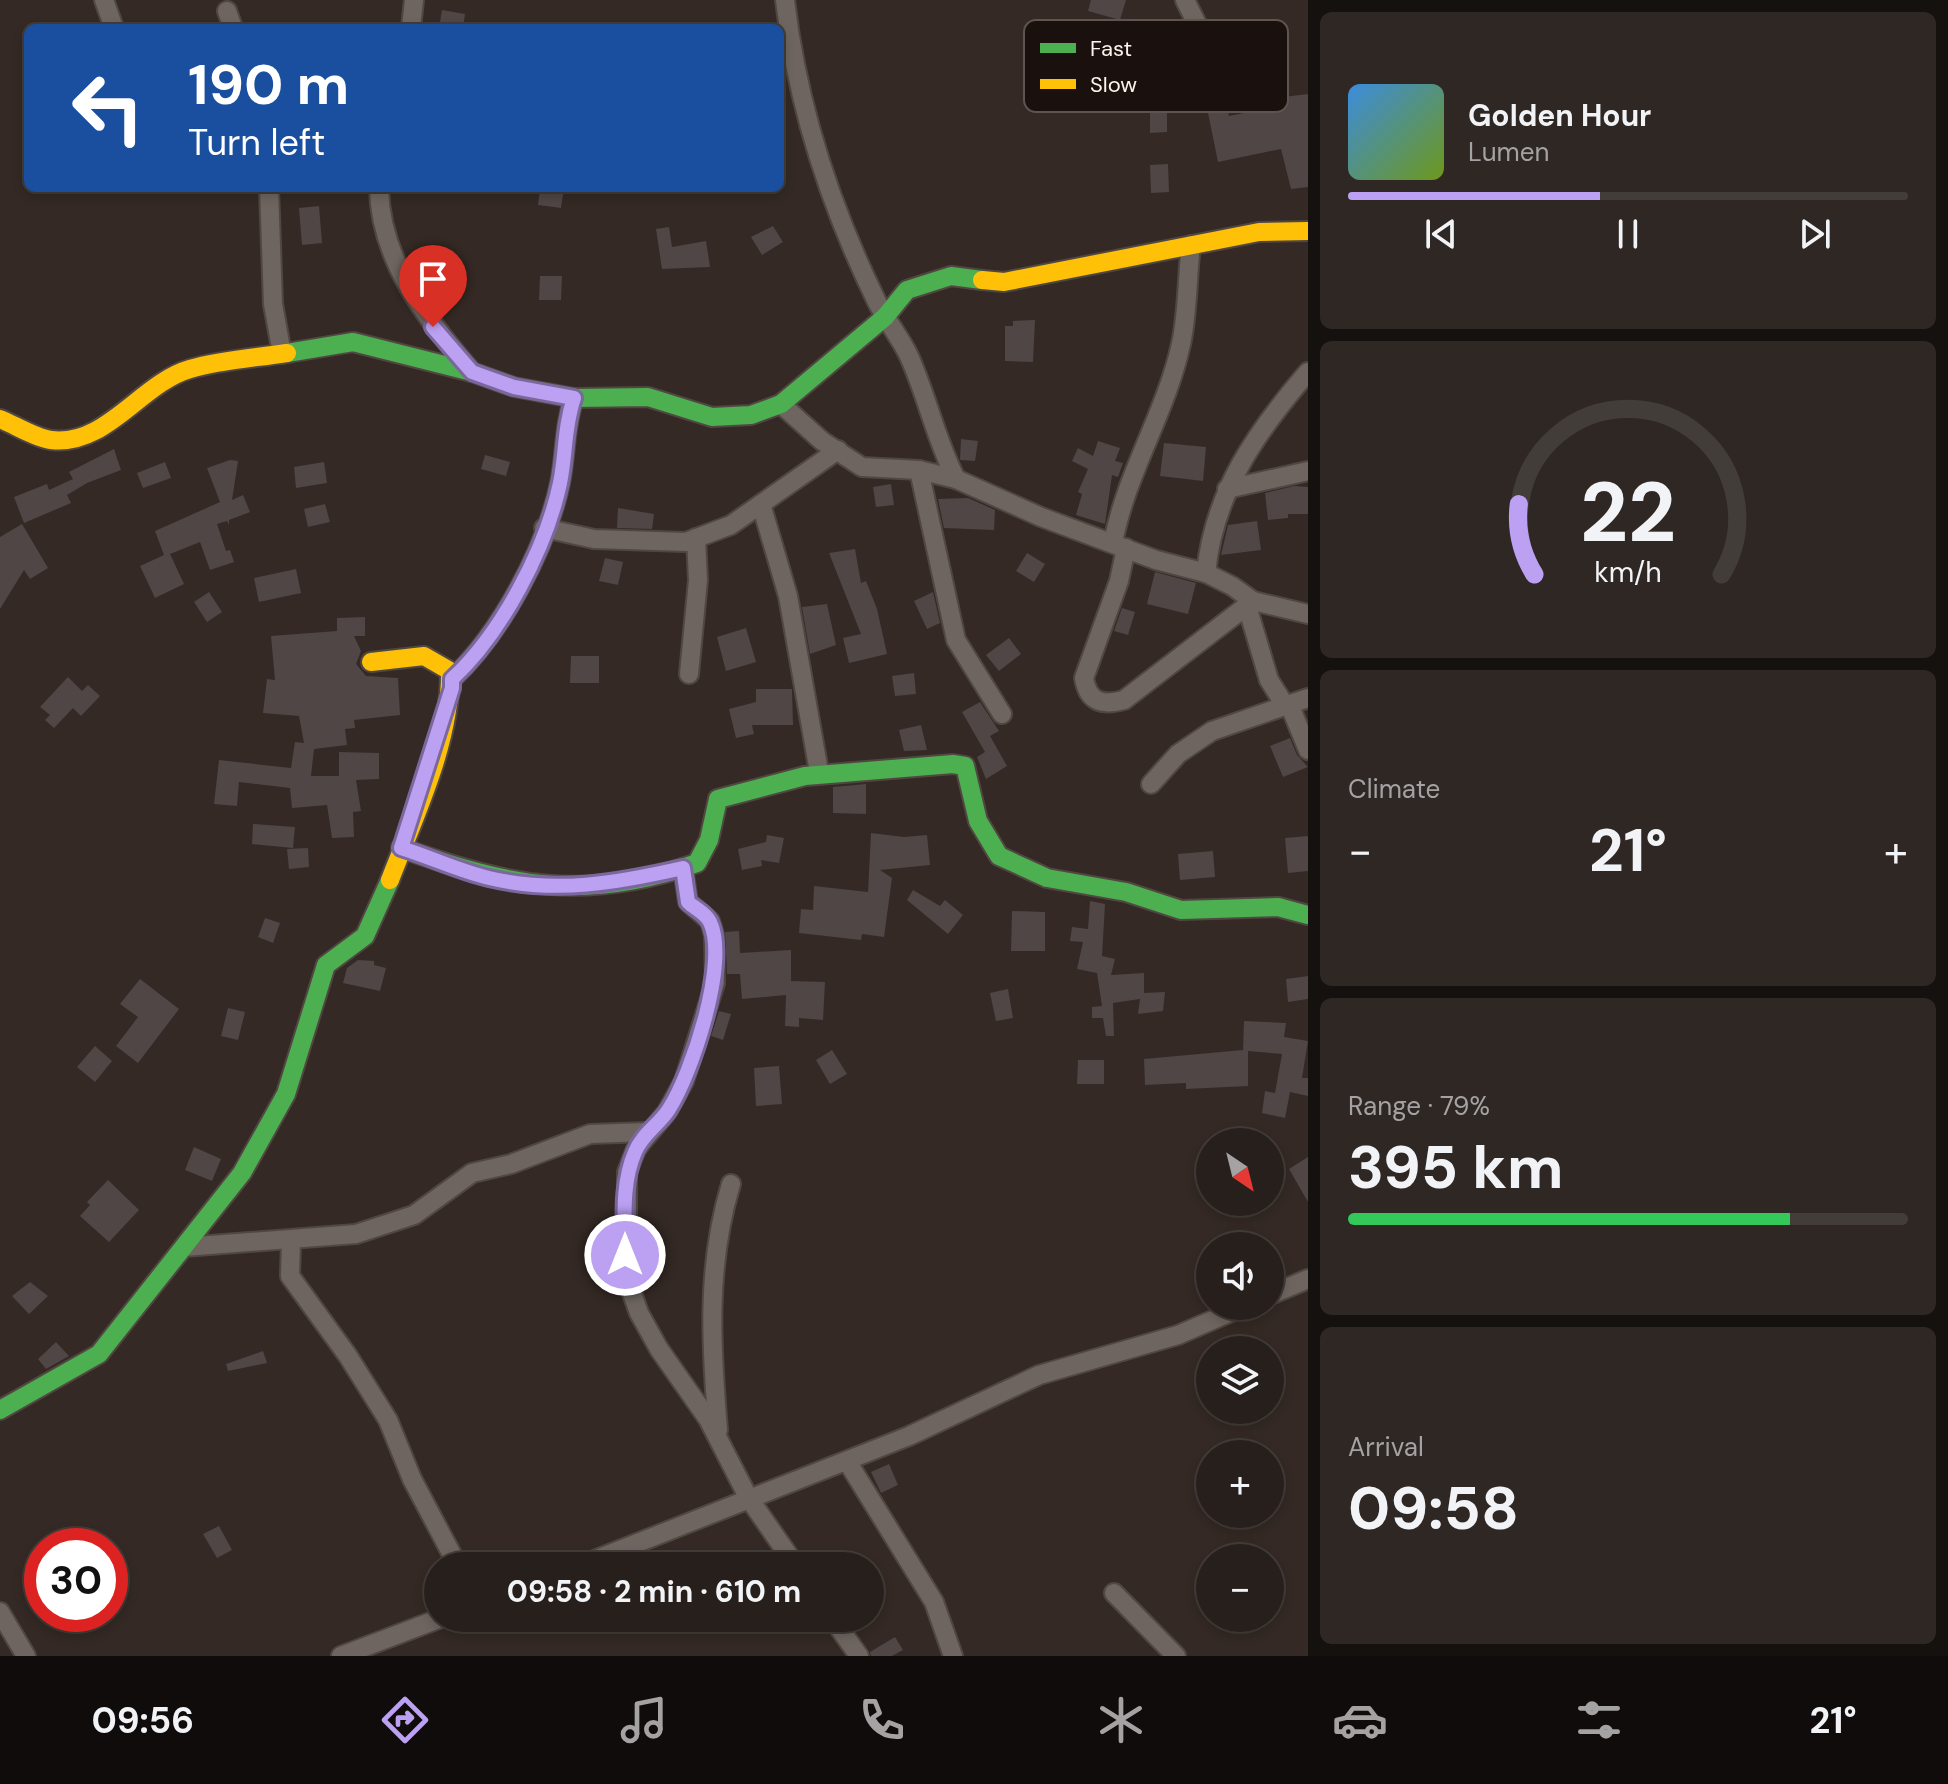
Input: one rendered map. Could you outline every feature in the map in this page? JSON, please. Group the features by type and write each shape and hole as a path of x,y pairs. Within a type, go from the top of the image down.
{"street":[{"path":"104,0 113,24"},
{"path":"411,24 414,0"},
{"path":"1185,0 1195,20"},
{"path":"781,1 817,151 885,317 912,365 937,440 956,479"},
{"path":"269,192 273,304 282,354"},
{"path":"380,192 398,269 433,327 472,372"},
{"path":"0,419 50,440 78,438 92,433 158,384 189,369 353,342 472,372 514,387 574,398 648,397 712,417 751,415 781,404 885,317 907,290 951,276 1004,282 1259,232 1308,231"},
{"path":"1191,245 1181,343 1167,389 1126,488 1115,591 1084,678 1086,691 1094,701 1110,704 1124,700 1250,604 1308,614"},
{"path":"1206,573 1209,543 1227,489 1249,445 1308,372"},
{"path":"452,679 468,664 494,629 525,577 560,484 565,424 574,398"},
{"path":"781,404 822,441 862,467 875,471 919,470 956,479 1041,517 1206,573 1232,586 1250,604 1269,680 1288,706 1308,750"},
{"path":"544,528 594,539 686,542 731,525 838,450"},
{"path":"919,470 956,640 1002,714"},
{"path":"1227,489 1308,471"},
{"path":"761,504 796,631 819,772"},
{"path":"689,674 698,580 696,538"},
{"path":"0,1410 29,1392 76,1373 99,1354 242,1173 278,1107 314,1011 318,983 326,965 365,936 374,922 423,788 452,679 450,671 424,656 371,662"},
{"path":"1151,784 1178,754 1212,731 1308,698"},
{"path":"401,848 486,877 558,888 611,884 697,863 709,840 718,799 819,772 965,766 978,821 999,856 1047,878 1126,892 1181,910 1278,907 1308,915"},
{"path":"683,868 688,902 704,913 714,935 715,983 684,1081 667,1112 636,1149 627,1172 627,1279 639,1313 659,1349 718,1438 748,1497 786,1552"},
{"path":"184,1247 328,1239 389,1225 414,1215 472,1173 511,1164 590,1134 648,1132"},
{"path":"718,1438 711,1338 713,1266 731,1184"},
{"path":"291,1241 290,1276 348,1356 388,1420 412,1479 451,1552"},
{"path":"1284,1289 1308,1279"},
{"path":"613,1552 847,1461 1039,1375 1178,1335 1213,1320"},
{"path":"847,1461 934,1602 953,1656"},
{"path":"1114,1593 1176,1656"},
{"path":"0,1612 26,1656"},
{"path":"341,1656 424,1624"},
{"path":"842,1632 859,1656"}],"building":[{"path":"1091,0 1126,0 1120,20 1088,11"},
{"path":"442,10 465,14 464,24 440,24"},
{"path":"1308,94 1308,187 1291,189 1281,149 1218,162 1208,112 1228,112 1229,116 1248,112 1288,112 1288,96"},
{"path":"1150,112 1167,112 1167,132 1150,133"},
{"path":"1168,164 1169,192 1151,193 1150,165"},
{"path":"540,192 563,192 561,208 538,205"},
{"path":"319,206 322,243 302,245 299,208"},
{"path":"773,226 783,242 762,255 751,237"},
{"path":"669,227 672,247 706,241 710,267 662,269 656,229"},
{"path":"540,276 562,276 561,300 539,300"},
{"path":"1035,320 1033,362 1005,361 1005,326 1013,326 1013,321"},
{"path":"961,439 978,441 975,461 960,460"},
{"path":"1098,441 1120,448 1115,461 1123,463 1118,477 1112,475 1105,524 1076,515 1082,494 1078,492 1088,469 1072,461 1078,448 1093,456"},
{"path":"1164,443 1206,447 1203,481 1160,476"},
{"path":"114,449 121,470 87,483 67,495 71,503 24,523 14,497 47,484 49,490 73,479 69,472"},
{"path":"485,455 510,462 506,476 481,469"},
{"path":"230,460 238,461 232,500 243,495 250,512 229,520 229,525 227,521 217,524 226,551 230,550 234,562 210,570 200,542 170,554 184,584 155,598 140,566 164,555 155,531 220,502 207,468"},
{"path":"165,462 171,478 143,488 137,473"},
{"path":"324,462 327,483 296,488 294,467"},
{"path":"891,484 894,505 876,507 873,487"},
{"path":"1294,486 1308,487 1308,514 1288,514 1288,518 1268,520 1265,493"},
{"path":"968,498 995,510 994,530 944,528 938,499"},
{"path":"325,504 330,522 308,527 304,509"},
{"path":"618,508 654,514 652,529 617,528"},
{"path":"1257,521 1261,550 1221,555 1228,525"},
{"path":"22,524 48,568 30,579 24,570 0,609 0,537"},
{"path":"855,549 861,583 866,581 877,609 887,654 849,663 843,638 861,634 829,553"},
{"path":"1027,553 1045,564 1034,582 1016,571"},
{"path":"605,558 623,562 618,585 599,581"},
{"path":"296,569 301,593 259,602 254,578"},
{"path":"1155,572 1196,583 1188,614 1147,604"},
{"path":"209,592 222,612 207,622 194,602"},
{"path":"933,592 940,623 927,629 914,601"},
{"path":"827,604 836,645 810,654 802,607"},
{"path":"1122,608 1135,612 1128,635 1114,631"},
{"path":"365,617 365,636 354,636 361,651 356,664 366,676 398,678 400,715 354,720 355,728 345,729 347,745 314,749 311,776 339,776 339,752 379,753 379,779 356,780 361,811 353,812 354,837 332,838 327,805 292,808 290,788 239,782 237,806 214,804 219,760 291,768 295,742 304,743 299,716 263,713 267,679 275,680 271,636 337,631 337,618"},
{"path":"746,628 756,662 726,671 717,637"},
{"path":"1009,638 1021,654 999,671 986,655"},
{"path":"571,656 599,656 599,683 570,683"},
{"path":"914,673 916,694 895,696 892,676"},
{"path":"68,677 82,691 88,685 100,696 81,716 73,708 54,728 45,720 50,715 40,707"},
{"path":"756,689 792,689 793,725 752,725 754,734 736,738 729,709 756,702"},
{"path":"980,702 999,731 990,736 1007,766 986,779 977,757 985,752 962,712"},
{"path":"921,725 927,750 904,751 899,730"},
{"path":"1290,738 1297,755 1308,767 1283,777 1270,746"},
{"path":"866,784 866,814 833,813 833,787"},
{"path":"253,824 295,827 293,848 252,844"},
{"path":"871,833 904,837 927,835 930,865 880,870 892,878 884,937 862,934 861,940 799,933 801,909 813,910 814,886 868,892"},
{"path":"767,835 784,838 779,863 761,860 762,866 742,870 738,849 766,842"},
{"path":"1308,836 1308,871 1288,873 1285,838"},
{"path":"308,848 309,867 289,869 287,849"},
{"path":"1213,851 1215,877 1180,880 1178,854"},
{"path":"913,890 940,906 945,900 963,915 948,934 907,900"},
{"path":"1090,901 1105,904 1102,956 1115,959 1111,975 1144,973 1144,993 1165,992 1163,1011 1138,1014 1140,999 1113,1003 1114,1036 1106,1036 1103,1018 1092,1018 1092,1007 1102,1006 1097,973 1077,969 1083,942 1070,941 1072,927 1088,929"},
{"path":"1012,911 1045,912 1045,951 1011,951"},
{"path":"265,918 280,923 273,943 258,937"},
{"path":"739,931 740,953 791,950 791,981 825,982 823,1020 799,1018 799,1027 785,1026 786,995 742,999 740,974 727,974 725,932"},
{"path":"358,960 374,961 374,965 386,968 380,991 343,983 347,968"},
{"path":"1308,976 1308,999 1288,1002 1286,979"},
{"path":"140,979 179,1009 138,1063 116,1046 138,1017 120,1004"},
{"path":"1008,989 1013,1018 996,1021 990,993"},
{"path":"228,1008 245,1012 238,1040 221,1036"},
{"path":"719,1011 731,1014 723,1040 711,1036"},
{"path":"1244,1021 1286,1023 1284,1037 1308,1041 1302,1078 1308,1078 1308,1096 1290,1092 1285,1118 1262,1113 1265,1091 1275,1093 1282,1054 1248,1051 1248,1086 1186,1089 1186,1083 1145,1085 1144,1059 1243,1050"},
{"path":"95,1046 112,1061 95,1082 77,1067"},
{"path":"832,1050 847,1074 830,1084 816,1060"},
{"path":"1078,1060 1104,1060 1104,1084 1077,1084"},
{"path":"779,1066 782,1104 756,1106 754,1068"},
{"path":"194,1147 221,1159 212,1181 185,1170"},
{"path":"1308,1157 1308,1202 1289,1169"},
{"path":"108,1180 139,1210 109,1242 80,1216 90,1205 87,1202"},
{"path":"30,1282 48,1296 29,1314 12,1296"},
{"path":"56,1342 69,1356 46,1369 38,1359"},
{"path":"263,1351 267,1363 228,1371 226,1364"},
{"path":"889,1464 898,1485 881,1493 871,1472"},
{"path":"219,1526 232,1550 217,1558 203,1534"},
{"path":"895,1637 903,1650 892,1656 871,1656 870,1652"}],"traffic: fast":[{"path":"287,353 353,342 472,372 514,387 574,398 648,397 712,417 751,415 781,404 885,317 907,290 951,276 982,280"},
{"path":"401,848 513,880 583,886 619,883 697,863 709,840 718,799 805,776 953,764 965,766 978,821 999,856 1047,878 1126,892 1181,910 1278,907 1308,915"},
{"path":"0,1410 99,1354 242,1173 286,1094 326,965 365,936 390,880"}],"traffic: slow":[{"path":"982,280 1004,282 1259,232 1308,231"},
{"path":"0,419 45,439 71,440 106,424 172,376 225,361 287,353"},
{"path":"371,662 424,656 450,671 449,698 438,751 390,880"}],"route":[{"path":"433,327 472,372 514,387 574,398 565,424 560,484 542,535 525,577 494,629 468,664 452,679 423,788 401,848 486,877 558,888 611,884 683,868 688,902 704,913 714,935 715,983 684,1081 667,1112 636,1149 627,1172 625,1255"}]}
